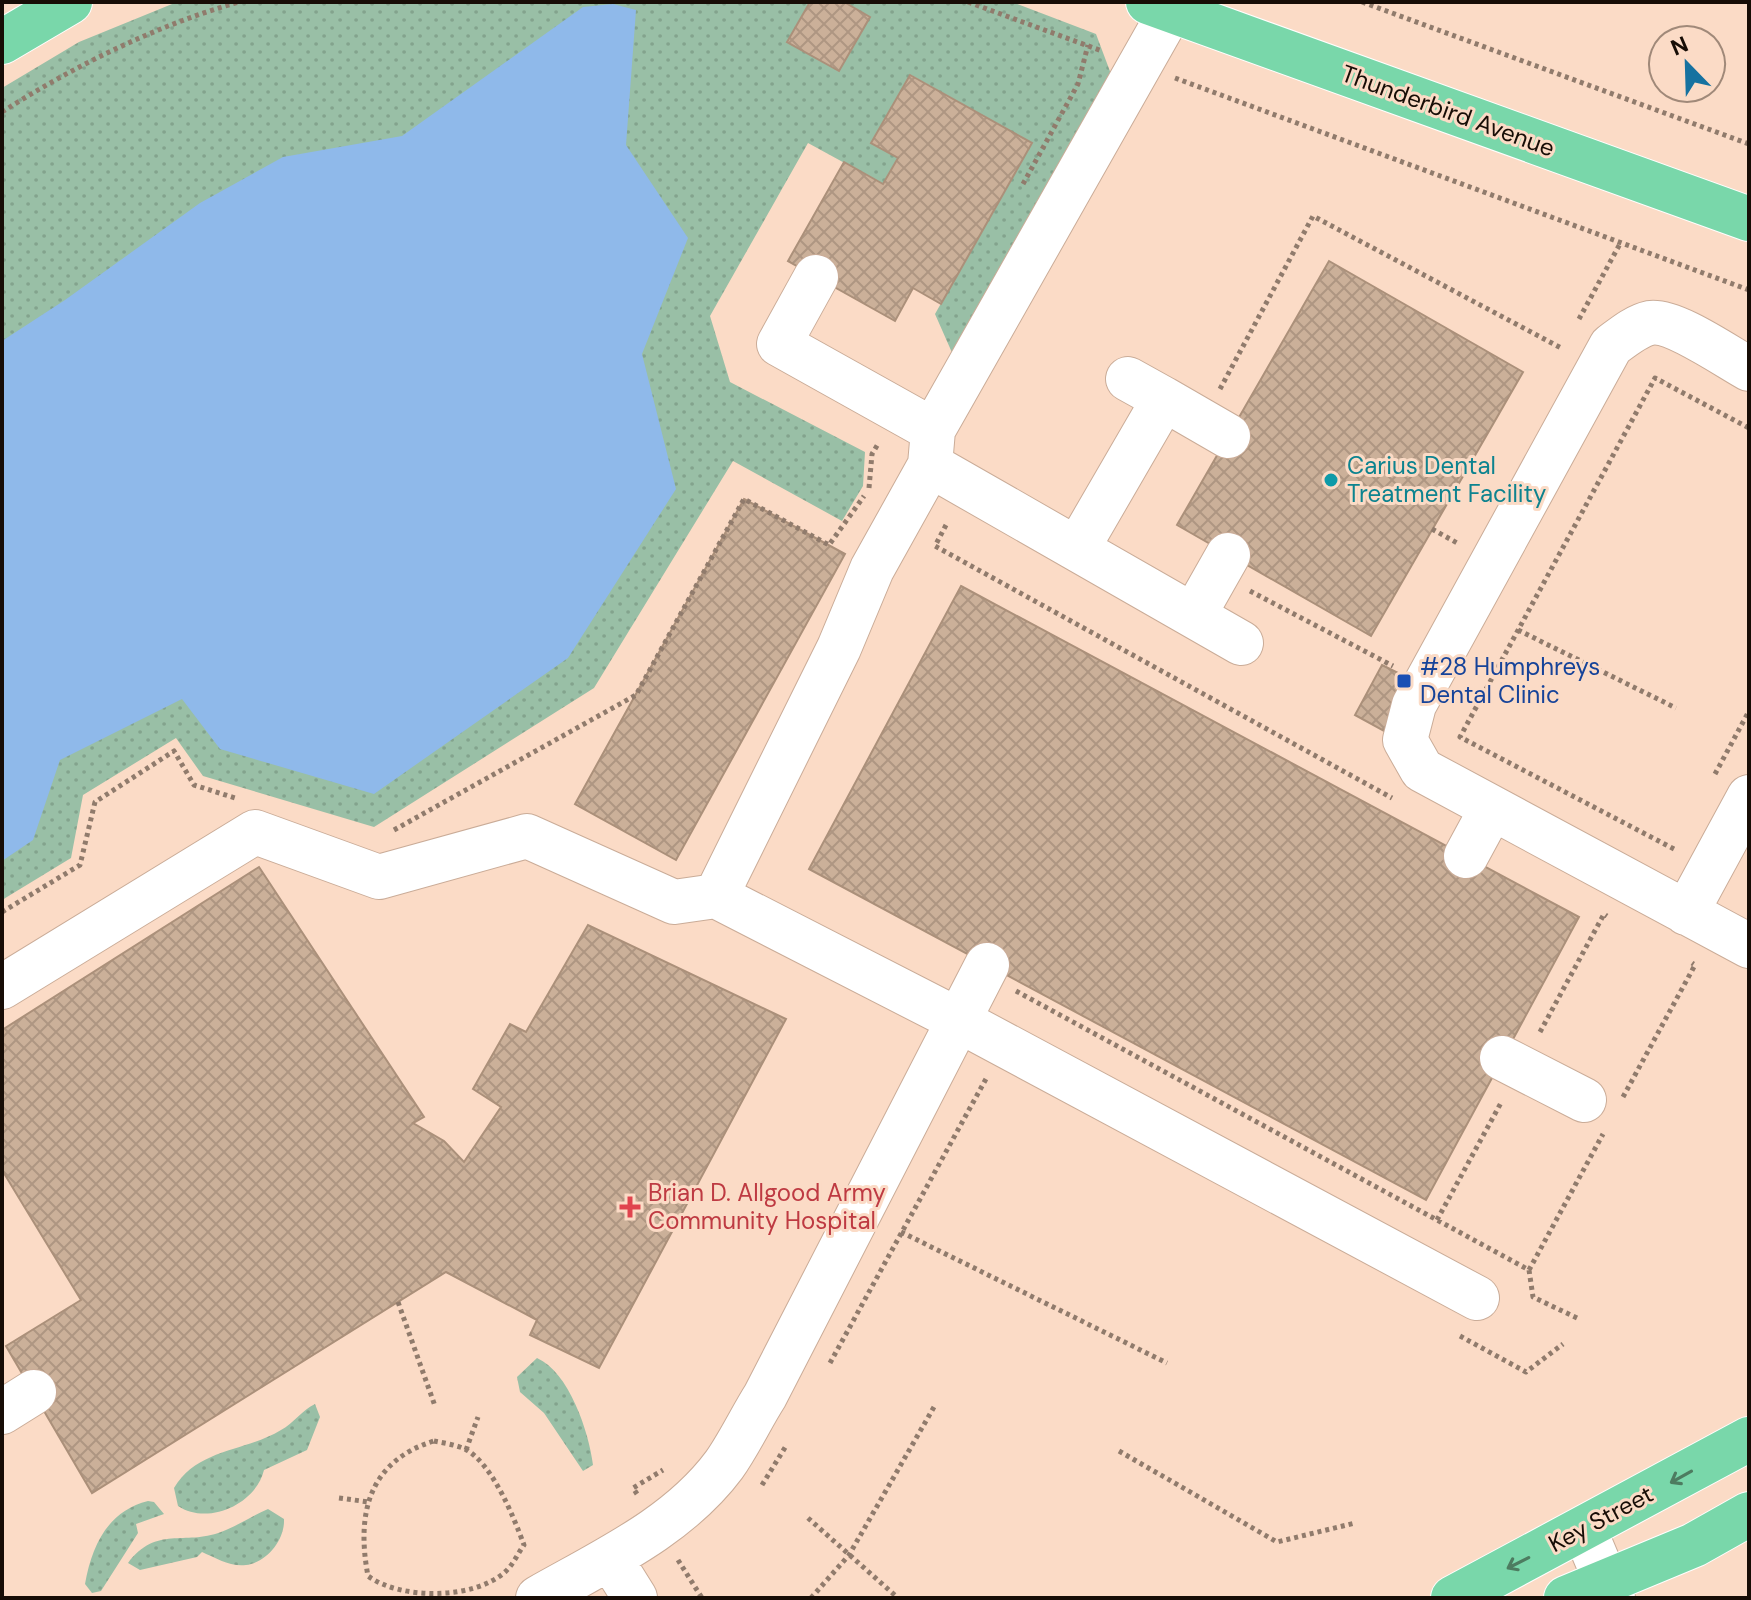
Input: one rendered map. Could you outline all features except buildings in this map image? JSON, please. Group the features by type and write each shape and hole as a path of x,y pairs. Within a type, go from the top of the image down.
{"main road":[{"path":"2,42 70,2"},
{"name":"Thunderbird Avenue","path":"1159,7 1749,219"},
{"name":"Key Street","path":"1453,1598 1749,1439"},
{"path":"1566,1598 1610,1590 1749,1514"}],"street":[{"path":"716,896 839,648 872,569 932,447 1139,67 1159,7"},
{"path":"816,277 779,344 932,447 967,486 1241,643"},
{"path":"1749,369 1670,325 1651,323 1629,332 1611,346 1490,561 1411,717 1405,740 1422,770 1749,946"},
{"path":"1077,549 1146,389 1216,428"},
{"path":"1194,615 1223,564"},
{"path":"1686,913 1730,789"},
{"path":"1466,856 1492,808"},
{"path":"2,987 255,832 379,877 527,836 674,902 716,896 958,1020 1477,1298"},
{"path":"553,1594 685,1507 724,1465 765,1396 985,968"},
{"path":"1502,1058 1584,1100"},
{"path":"1584,1529 1610,1590"},
{"path":"610,1558 635,1598"}],"path":[{"path":"2,112 45,85 119,49 239,2"},
{"path":"968,2 1749,290"},
{"path":"1362,2 1749,144"},
{"path":"1216,428 1313,216 1563,349"},
{"path":"1578,322 1621,242"},
{"path":"1556,363 1571,336"},
{"path":"1680,838 1673,852 1460,737 1655,378 1749,428"},
{"path":"967,486 935,546 1404,805"},
{"path":"383,836 636,695 744,499 829,545 869,489"},
{"path":"1451,557 1466,530"},
{"path":"1223,564 1392,667 1400,653"},
{"path":"1518,630 1676,708"},
{"path":"1730,789 1749,711"},
{"path":"2,912 80,865 95,802 174,751 194,785 238,799"},
{"path":"1591,907 1604,914"},
{"path":"985,968 1529,1270 1533,1297 1577,1318"},
{"path":"901,1232 1167,1363"},
{"path":"398,1302 435,1406"},
{"path":"1526,1372 1563,1344"},
{"path":"811,1598 849,1555 934,1407"},
{"path":"466,1450 478,1417"},
{"path":"434,1441 466,1450 480,1462 512,1511 524,1545 505,1572 465,1593 425,1593 382,1587 368,1576 363,1548 372,1486 381,1473 412,1448 434,1441"},
{"path":"1119,1451 1277,1542 1355,1523"},
{"path":"339,1498 369,1502"},
{"path":"808,1518 898,1598"}],"green space":[{"path":"177,2 1012,2 1096,34 1111,74 957,364 935,314 1032,143 911,75 898,158 883,184 808,143 710,316 730,382 865,452 863,486 842,521 733,461 594,688 374,827 203,776 176,738 83,795 71,858 2,900 2,88 79,42"},
{"path":"537,1358 559,1376 576,1404 593,1465 583,1471 544,1413 520,1392 517,1377"},
{"path":"315,1404 320,1417 307,1450 264,1470 259,1482 241,1502 203,1514 178,1506 174,1488 196,1465 267,1437 286,1427"},
{"path":"154,1502 164,1514 136,1524 138,1533 101,1591 92,1593 85,1584 97,1543 112,1521 134,1506"},
{"path":"268,1509 284,1519 284,1527 274,1548 254,1563 234,1565 202,1552 197,1557 140,1570 128,1563 139,1551 160,1540 208,1536"}],"water":[{"path":"613,4 636,10 626,145 688,238 642,354 676,489 568,658 374,794 220,749 182,699 60,760 33,840 2,861 2,341 200,203 283,157 402,136 583,7"}],"place":[{"name":"Carius Dental Treatment Facility","path":"1331,480"},
{"name":"#28 Humphreys Dental Clinic","path":"1404,681"},
{"name":"Brian D. Allgood Army Community Hospital","path":"630,1207"}]}
